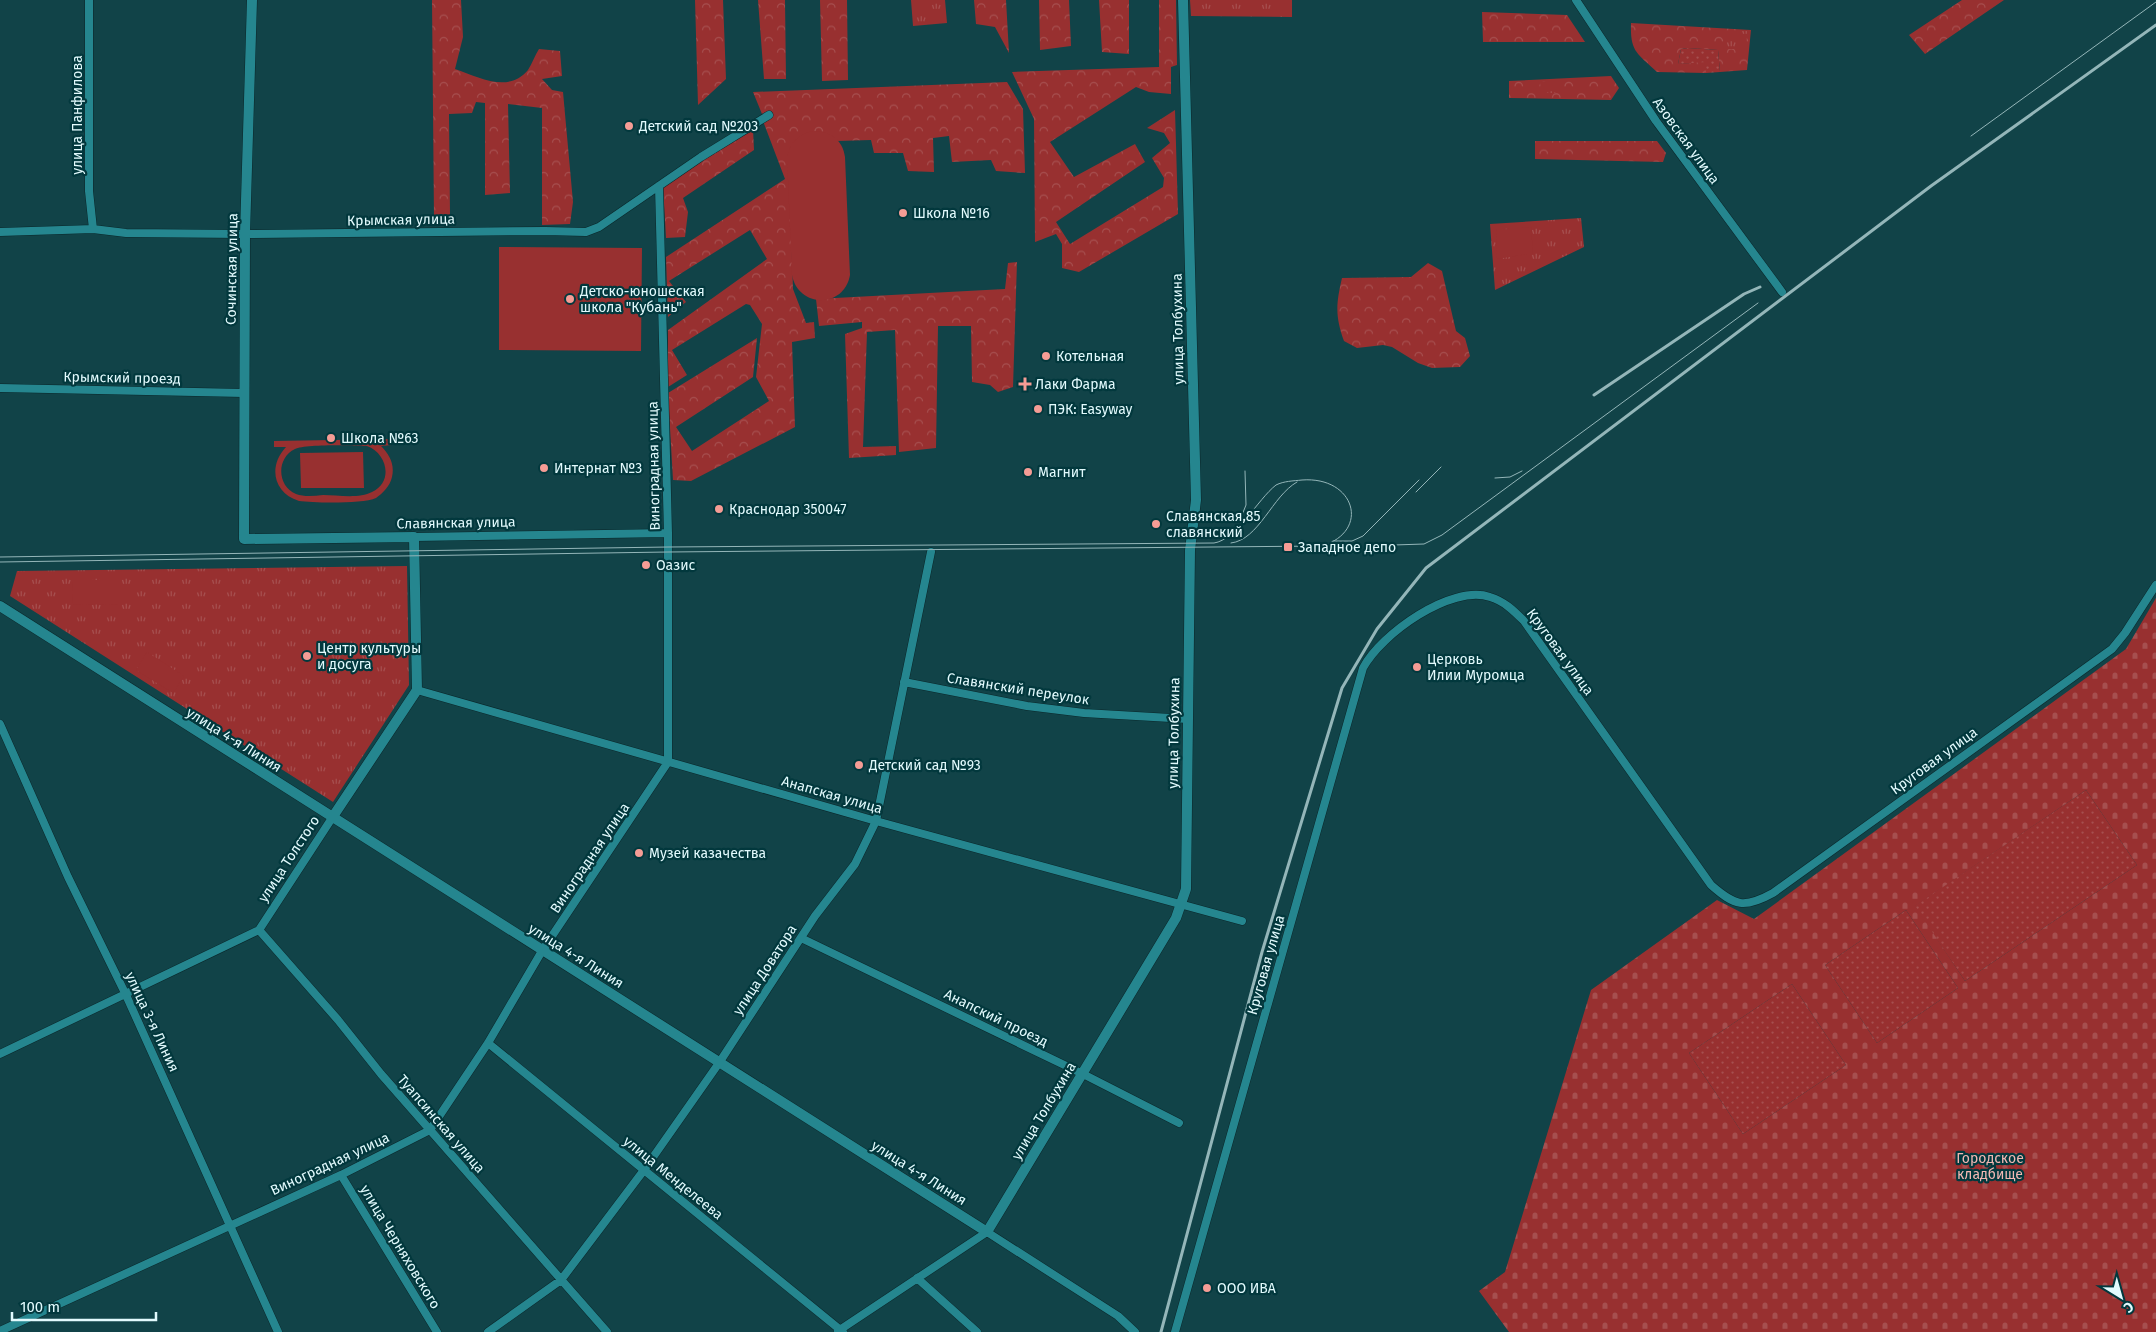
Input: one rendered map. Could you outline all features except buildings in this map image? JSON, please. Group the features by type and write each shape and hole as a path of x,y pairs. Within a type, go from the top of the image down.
{"street":[{"name":"улица Панфилова","path":"89,0 89,191 93,229"},
{"name":"Сочинская улица","path":"244,539 245,234 252,0"},
{"name":"улица Толбухина","path":"840,1331 987,1232 1176,918 1186,889 1190,550 1196,500 1183,0"},
{"name":"Азовская улица","path":"1576,0 1656,121 1782,292"},
{"name":"Крымская улица","path":"0,232 93,229 126,233 245,234 545,230 586,232 599,227 701,157 769,115"},
{"name":"Виноградная улица","path":"0,1331 230,1224 341,1175 430,1130 488,1043 542,951 668,762 668,533 659,186"},
{"name":"Крымский проезд","path":"0,388 244,393"},
{"name":"Славянская улица","path":"244,539 668,533"},
{"path":"414,537 417,690"},
{"name":"улица Доватора","path":"488,1332 561,1280 644,1170 719,1063 815,916 855,864 876,821 932,552"},
{"name":"Круговая улица","path":"1175,1332 1363,668 1368,658 1386,639 1434,605 1466,595 1489,596 1507,604 1524,621 1711,885 1727,899 1746,904 1760,900 1773,893 2112,649 2156,585"},
{"name":"улица 4-я Линия","path":"0,606 987,1232 1118,1316 1135,1332"},
{"name":"Славянский переулок","path":"904,682 1026,706 1084,713 1188,719"},
{"name":"Анапская улица","path":"417,690 876,821 1242,921"},
{"name":"улица Толстого","path":"259,930 417,690"},
{"name":"улица 3-я Линия","path":"0,724 68,877 126,995 278,1332"},
{"path":"0,1054 259,930"},
{"name":"Туапсинская улица","path":"259,930 430,1130 607,1332"},
{"name":"Анапский проезд","path":"801,938 1083,1074 1178,1123"},
{"name":"улица Менделеева","path":"488,1043 840,1331"},
{"name":"улица Черняховского","path":"341,1175 437,1332"},
{"path":"917,1278 977,1332"}],"green space":[{"path":"432,0 461,0 463,37 455,69 493,82 512,81 528,70 539,49 560,51 562,76 542,79 552,90 563,92 573,202 570,224 542,225 542,108 508,104 510,193 485,195 485,103 476,102 472,113 449,114 450,216 434,219"},
{"path":"695,0 723,0 726,79 698,105"},
{"path":"758,0 785,0 786,79 764,79"},
{"path":"820,0 847,0 848,80 822,81"},
{"path":"911,0 945,0 947,23 913,26"},
{"path":"974,0 1006,0 1009,53 995,27 976,24"},
{"path":"1039,0 1069,0 1071,46 1040,50"},
{"path":"1099,0 1129,0 1129,54 1102,52"},
{"path":"1159,0 1176,0 1177,65 1171,67 1171,94 1149,92 1136,87 1050,142 1074,177 1135,144 1145,162 1056,222 1070,244 1163,187 1164,178 1152,158 1170,143 1164,133 1147,128 1175,110 1178,214 1079,272 1062,268 1062,244 1056,234 1035,242 1034,119 1012,72 1159,67"},
{"path":"1190,0 1292,0 1292,17 1191,16"},
{"path":"1962,0 2004,0 1925,54 1909,35"},
{"path":"1482,12 1567,15 1585,42 1483,42"},
{"path":"1631,23 1751,30 1747,70 1720,72 1718,50 1688,48 1681,49 1678,64 1706,62 1706,73 1657,72 1636,51 1632,40"},
{"path":"1725,31 1748,31 1745,49 1724,49"},
{"path":"1681,49 1718,50 1720,72 1706,73 1706,63 1678,64"},
{"path":"1611,76 1619,88 1611,100 1509,98 1509,81"},
{"path":"1007,82 1023,109 1025,173 996,171 991,160 952,162 949,136 933,138 934,172 908,171 903,153 874,153 871,140 837,141 789,175 793,289 806,323 814,322 815,338 792,342 795,427 691,481 673,480 668,393 757,338 753,377 676,427 692,451 769,401 756,377 762,324 750,305 746,304 672,350 687,375 668,387 668,330 767,259 750,230 669,281 686,302 668,317 666,257 785,179 763,121 771,115 768,111 762,114 753,92"},
{"path":"1540,82 1558,82 1558,93 1541,93"},
{"path":"753,129 754,150 683,198 688,212 685,237 666,238 663,185"},
{"path":"819,131 835,138 842,146 845,157 850,275 846,286 839,294 831,299 821,300 803,294 796,286 792,275 787,156 790,147 796,139 803,134"},
{"path":"1535,141 1657,141 1666,153 1663,162 1535,159"},
{"path":"1581,218 1584,247 1495,290 1490,224"},
{"path":"1531,227 1533,253 1497,259 1496,230"},
{"name":"Детско-юношеская школа \"Кубань\"","path":"499,247 642,248 641,351 499,350"},
{"path":"1017,262 1013,387 998,392 990,385 972,382 971,326 938,326 936,448 899,452 895,330 867,332 863,447 896,446 896,455 849,458 845,334 862,328 862,322 819,326 816,299 1005,289 1008,263"},
{"path":"1428,263 1442,271 1456,331 1465,338 1470,356 1460,367 1432,368 1418,363 1392,347 1383,345 1357,348 1344,341 1337,310 1342,278 1411,277"},
{"path":"392,439 392,445 381,446 387,452 392,464 391,480 381,494 370,500 338,502 299,501 283,492 276,478 277,462 280,454 286,447 274,447 274,441","holes":["367,446 374,450 383,461 385,475 379,487 367,494 354,496 302,496 290,490 282,479 281,472 284,459 289,453 300,447"]},
{"path":"363,452 364,488 301,488 300,453"},
{"path":"407,566 409,685 333,802 10,596 17,571"},
{"path":"72,580 118,580 119,604 73,605"},
{"name":"Городское кладбище","path":"2156,598 2156,1332 1509,1332 1479,1291 1505,1272 1591,990 1717,900 1754,919 2126,649","holes":["2086,790 2137,865 1965,981 1915,906","1906,910 1958,988 1877,1043 1825,965","1792,984 1846,1065 1743,1134 1689,1053"]},
{"path":"147,652 184,676 173,693 136,670"},
{"path":"2086,790 2137,865 1965,981 1914,906"},
{"path":"1906,910 1958,988 1877,1043 1825,965"},
{"path":"1792,984 1846,1065 1743,1134 1689,1053"}],"tram line":[{"path":"1971,136 2156,2"},
{"path":"1394,545 1424,544 1442,535 1758,303"},
{"path":"1416,492 1441,467"},
{"path":"1240,520 1246,505 1245,471"},
{"path":"1495,478 1510,477 1522,471"},
{"path":"0,557 668,547 1214,543 1230,535 1239,527 1276,485 1302,480 1320,481 1334,487 1345,495 1350,506 1351,517 1347,529 1337,539 1322,546 668,552 0,562"},
{"path":"1333,541 1352,541 1363,536 1419,480"},
{"path":"1231,543 1241,540 1250,534 1280,497 1297,482"}],"railway":[{"path":"1161,1332 1262,952 1342,688 1377,629 1426,568 1931,186 2156,25"},
{"path":"1594,395 1744,294 1760,287"}],"place":[{"name":"Детский сад №203","path":"629,126"},
{"name":"Школа №16","path":"903,213"},
{"name":"Детско-юношеская школа \"Кубань\"","path":"570,299"},
{"name":"Котельная","path":"1046,356"},
{"name":"Лаки Фарма","path":"1025,384"},
{"name":"ПЭК: Easyway","path":"1038,409"},
{"name":"Школа №63","path":"331,438"},
{"name":"Интернат №3","path":"544,468"},
{"name":"Магнит","path":"1028,472"},
{"name":"Краснодар 350047","path":"719,509"},
{"name":"Славянская,85 славянский","path":"1156,524"},
{"name":"Западное депо","path":"1288,547"},
{"name":"Оазис","path":"646,565"},
{"name":"Центр культуры и досуга","path":"307,656"},
{"name":"Церковь Илии Муромца","path":"1417,667"},
{"name":"Детский сад №93","path":"859,765"},
{"name":"Музей казачества","path":"639,853"},
{"name":"ООО ИВА","path":"1207,1288"}]}
